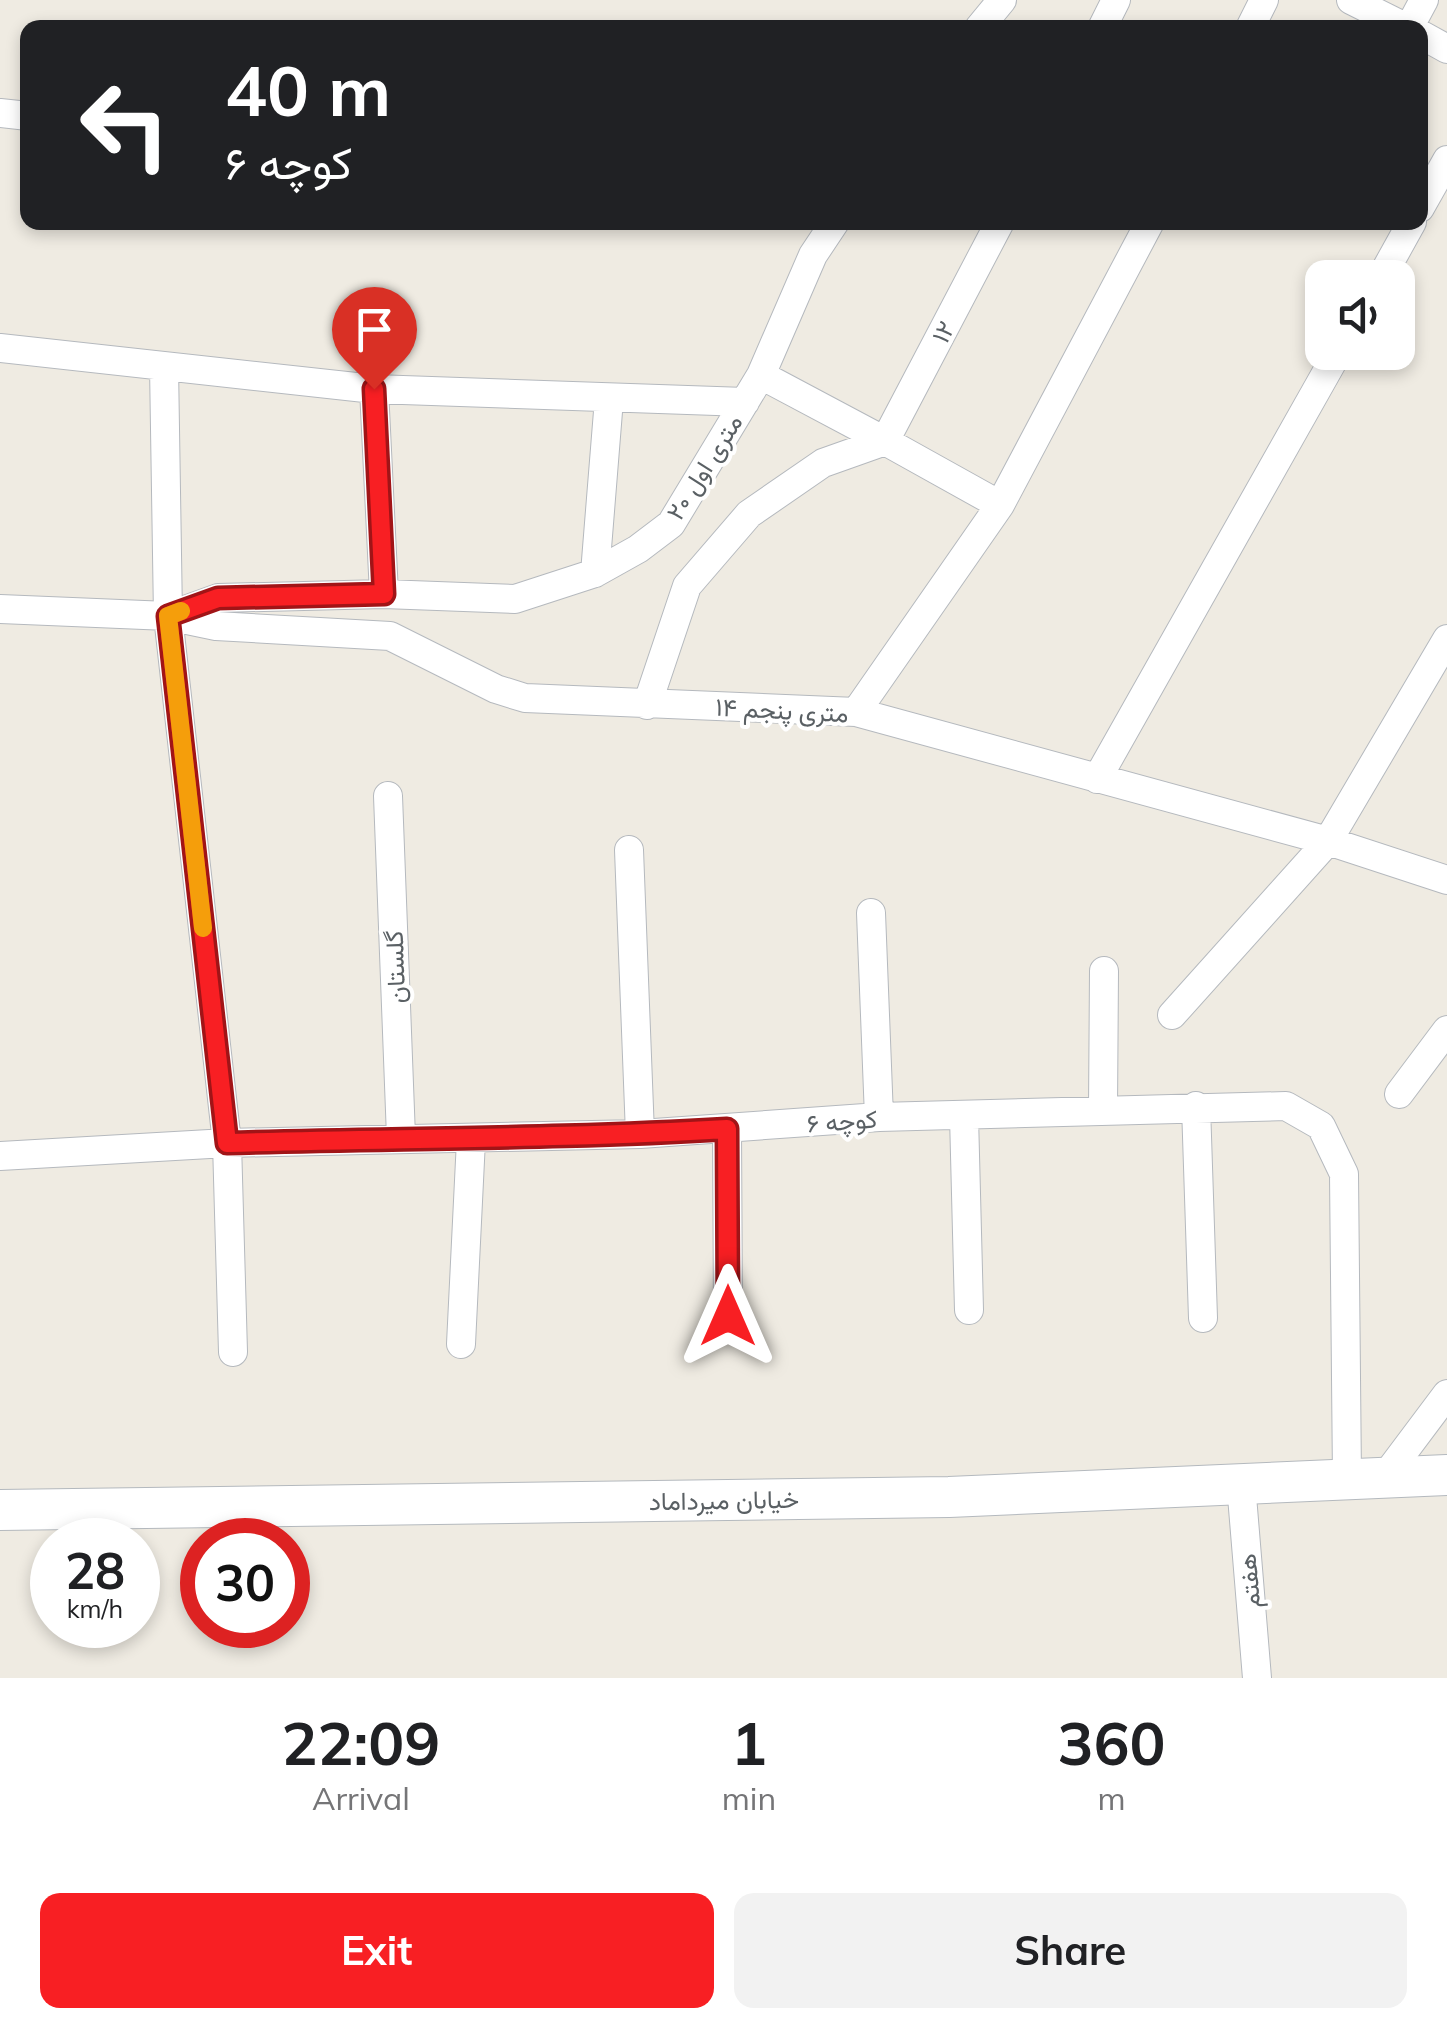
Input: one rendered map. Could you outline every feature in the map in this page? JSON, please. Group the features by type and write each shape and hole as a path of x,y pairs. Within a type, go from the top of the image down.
{"main road":[{"name":"خیابان میرداماد","path":"0,1510 948,1498 1447,1474"}],"street":[{"path":"986,20 1002,0"},
{"path":"1351,0 1392,20"},
{"path":"1428,194 1447,160"},
{"name":"۲۰ متری اول","path":"0,609 168,616 218,598 384,594 515,599 595,573 670,524 761,374 813,255 830,230"},
{"name":"۱۲","path":"885,441 996,230"},
{"path":"856,712 1000,504 1146,230"},
{"path":"1390,260 1407,230"},
{"path":"0,348 374,389 745,402"},
{"path":"164,366 168,616 227,1143 234,1352"},
{"path":"1098,779 1328,370"},
{"path":"761,374 1000,504"},
{"path":"374,389 384,594"},
{"path":"595,573 610,400"},
{"path":"647,705 688,586 749,514 823,464 885,441"},
{"name":"۱۴ متری پنجم","path":"168,616 216,626 390,636 496,689 525,698 856,712 1328,841 1447,880"},
{"path":"1172,1015 1328,841 1438,674 1447,640"},
{"name":"گلستان","path":"388,796 401,1137"},
{"path":"629,850 640,1134"},
{"path":"870,912 879,1118"},
{"path":"1103,1111 1104,970"},
{"path":"1398,1094 1447,1030"},
{"path":"1196,1106 1203,1318"},
{"name":"کوچه ۶","path":"0,1156 227,1143 401,1137 471,1140 640,1134 879,1118 1286,1106 1321,1126 1344,1174 1366,1478"},
{"path":"964,1116 969,1310"},
{"path":"727,1129 728,1316"},
{"path":"461,1344 471,1140"},
{"path":"1366,1478 1447,1394"},
{"name":"هفتم","path":"1240,1484 1257,1678"}],"slow traffic":[{"path":"181,611 168,616 203,928"}],"route":[{"path":"374,389 384,594 218,598 168,616 227,1143 401,1137 471,1140 727,1129 728,1316"}]}
